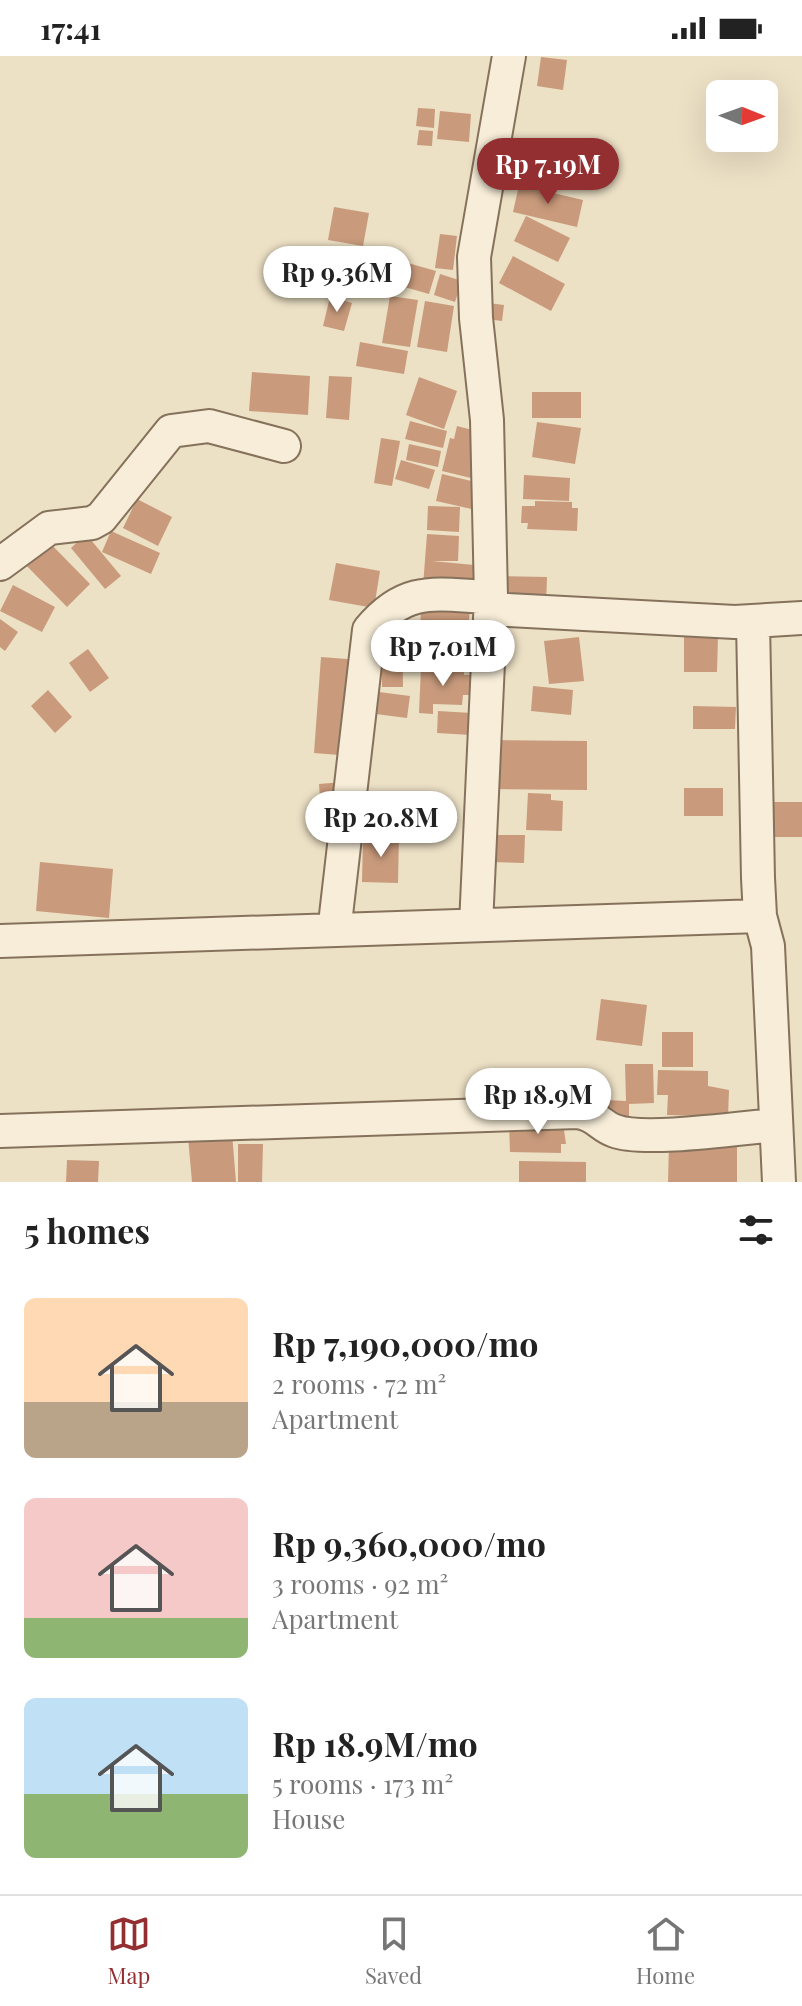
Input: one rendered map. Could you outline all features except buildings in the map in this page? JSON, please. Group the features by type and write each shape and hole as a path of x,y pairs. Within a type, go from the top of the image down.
{"street":[{"path":"476,925 491,603 488,446 476,318 474,257 509,56"},
{"path":"0,564 49,528 92,523 101,518 171,431 209,426 284,446"},
{"path":"336,930 369,630 380,617 411,597 425,594 491,603 753,622 802,618"},
{"path":"753,622 760,916 768,946 779,1182"},
{"path":"0,941 760,916"},
{"path":"0,1131 577,1112 591,1114 614,1131 649,1135 775,1125"}]}
